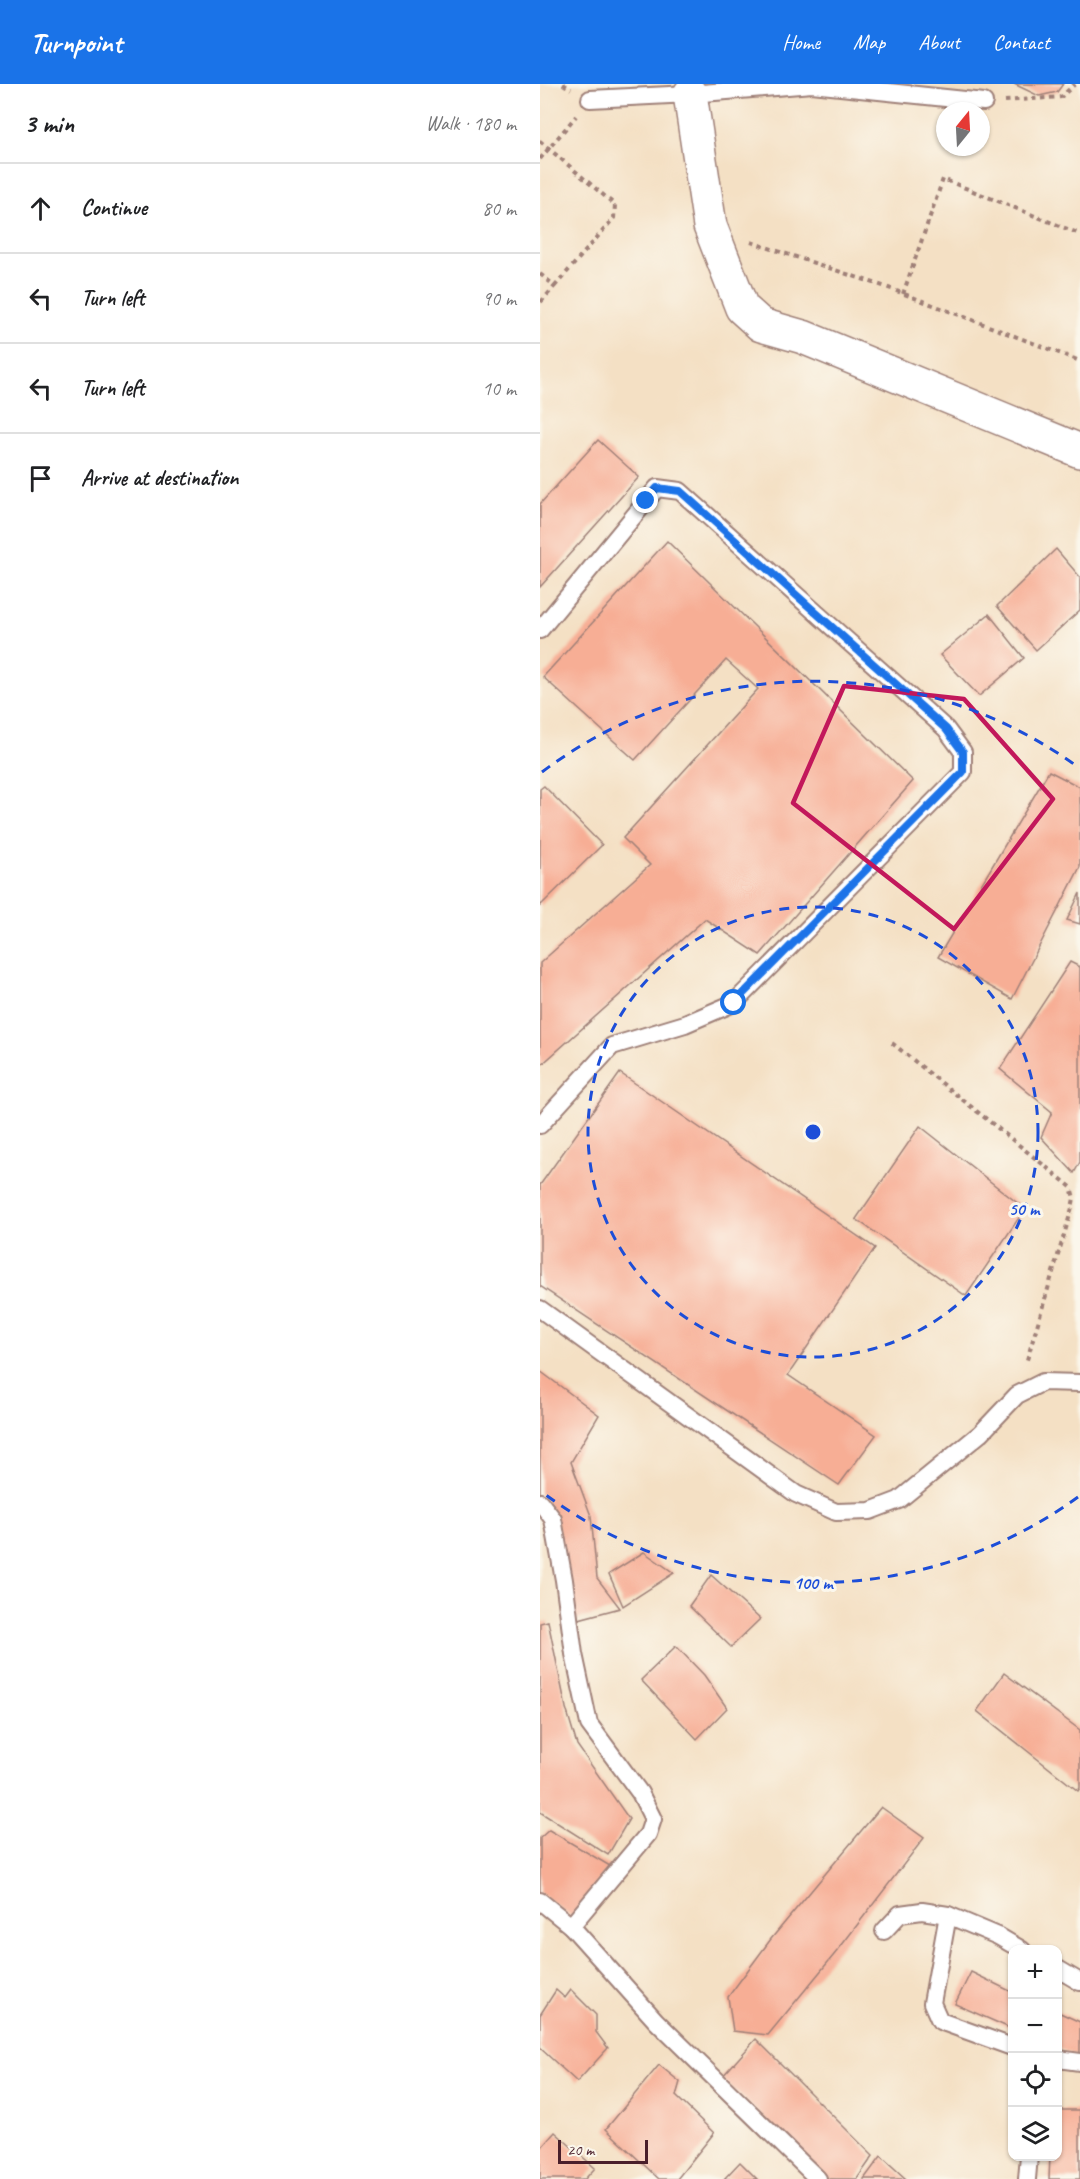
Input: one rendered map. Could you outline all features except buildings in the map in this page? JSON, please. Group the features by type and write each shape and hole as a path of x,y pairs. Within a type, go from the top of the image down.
{"street":[{"path":"689,89 710,226 742,308 761,325 803,337 1080,451"}],"lane":[{"path":"590,99 689,89 812,84 984,102"},
{"path":"540,630 657,488 680,491 946,729 963,752 963,772 734,1003 685,1024 612,1046 540,1125"},
{"path":"540,1309 796,1494 836,1512 870,1510 899,1500 981,1433 1017,1395 1043,1382 1080,1383"},
{"path":"540,1502 553,1520 574,1654 589,1724 639,1793 653,1819 648,1834 571,1926"},
{"path":"540,1901 571,1926 656,2021 819,2179"},
{"path":"884,1931 900,1914 922,1911 948,1915 1013,1945"},
{"path":"948,1915 932,2003 939,2021 1008,2046"},
{"path":"1062,1971 1080,1982"},
{"path":"1062,2060 1080,2062"},
{"path":"1027,2179 1029,2161"}],"path":[{"path":"984,102 1061,97 1075,84"},
{"path":"540,159 590,99"},
{"path":"540,141 615,205 616,211 614,218 540,303"},
{"path":"903,294 943,179 1080,234"},
{"path":"742,239 903,294 1080,361"},
{"path":"540,274 555,286"},
{"path":"892,1043 1071,1187 1074,1198 1072,1208 1017,1395"}],"highlighted area":[{"path":"844,686 964,699 1053,799 954,929 793,803"}],"route":[{"path":"646,501 657,488 680,491 946,729 963,752 963,772 734,1003"}]}
